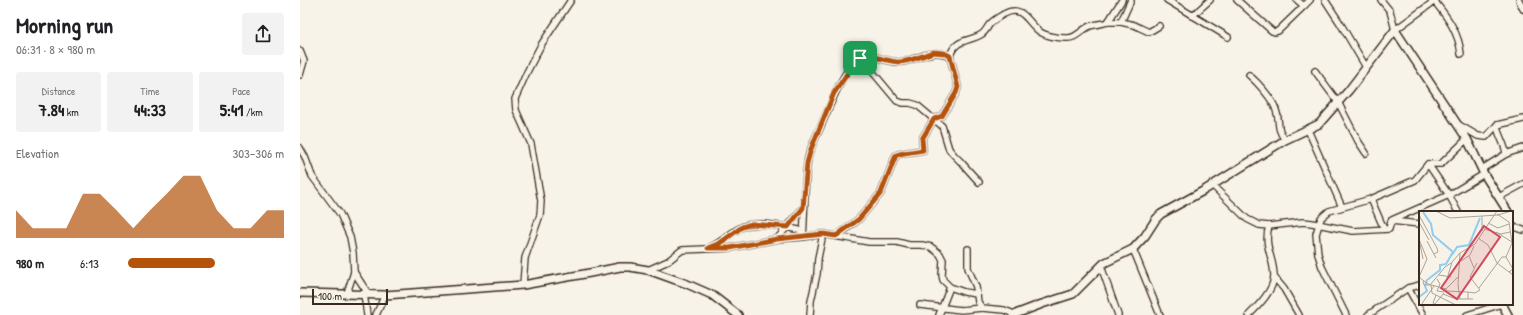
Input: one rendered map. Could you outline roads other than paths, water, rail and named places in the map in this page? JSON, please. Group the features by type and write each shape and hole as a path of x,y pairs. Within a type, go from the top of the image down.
{"street":[{"path":"523,285 525,258 540,215 542,201 531,144 516,110 516,100 540,45 571,0"},
{"path":"1108,22 1122,0"},
{"path":"1121,22 1131,0"},
{"path":"1167,0 1228,37"},
{"path":"1192,16 1210,0"},
{"path":"1237,0 1275,32 1310,0"},
{"path":"1296,0 1304,6"},
{"path":"1325,0 1366,67"},
{"path":"1381,0 1390,12 1395,30 1467,139 1483,171 1507,211"},
{"path":"1519,0 1523,8"},
{"path":"920,305 960,310 982,308 1004,310 1014,315 1074,294 1101,266 1111,258 1133,249 1145,236 1161,214 1212,186 1285,140 1319,124 1395,30 1435,1 1451,23 1460,45 1461,54"},
{"path":"836,236 859,219 881,193 896,155 905,152 923,150 922,139 934,119 942,116 958,87 950,56 951,51 964,40 982,34 990,23 1006,13 1017,11 1022,13 1040,32 1065,38 1072,38 1095,24 1108,22 1121,22 1134,25 1149,32 1159,26"},
{"path":"300,51 304,61 300,75"},
{"path":"803,234 803,208 807,163 811,149 834,93 856,61 867,56 899,62 933,52 944,53 950,56"},
{"path":"856,61 871,70 897,101 918,105 942,126 949,149 979,182"},
{"path":"1314,71 1338,102 1358,141 1366,153"},
{"path":"1248,75 1259,85 1275,106 1280,132 1285,140"},
{"path":"1457,124 1478,136 1486,137 1497,125 1523,119"},
{"path":"1497,125 1500,136 1506,148 1506,154"},
{"path":"1308,130 1342,207"},
{"path":"1428,164 1441,164 1467,139"},
{"path":"300,148 312,176 343,219 350,237 354,272 347,293"},
{"path":"1391,220 1450,195 1506,154 1523,148"},
{"path":"1428,164 1450,195 1458,211"},
{"path":"1346,315 1322,267 1318,254 1316,241 1319,224 1323,215 1329,211 1371,199 1415,180 1428,164"},
{"path":"1499,197 1523,184"},
{"path":"1212,186 1253,223 1259,225 1269,226 1303,222 1353,230 1389,229 1391,220"},
{"path":"1371,199 1384,229"},
{"path":"777,239 803,208"},
{"path":"1391,220 1419,224"},
{"path":"708,248 720,243 742,227 752,224 788,227 803,234"},
{"path":"1269,226 1266,239 1274,277 1284,289 1299,315"},
{"path":"1513,226 1523,230"},
{"path":"648,270 668,261 682,250 730,248 803,234 823,234 869,242 897,242 909,245 931,247 940,254 944,260 942,275 943,280 950,287 964,292 977,294"},
{"path":"810,315 811,301 823,234"},
{"path":"968,249 968,268 976,287 978,302 982,308"},
{"path":"1133,249 1160,315"},
{"path":"1101,266 1118,315"},
{"path":"300,293 385,295 523,285 590,274 620,267 648,270 686,284 712,295 738,315"},
{"path":"354,272 366,295 367,315"},
{"path":"1249,315 1267,295 1274,277"},
{"path":"1368,315 1408,288 1419,285"},
{"path":"939,315 950,287"},
{"path":"1408,288 1423,315"},
{"path":"376,315 385,295"},
{"path":"1468,315 1499,305"},
{"path":"1503,305 1508,315"}]}
